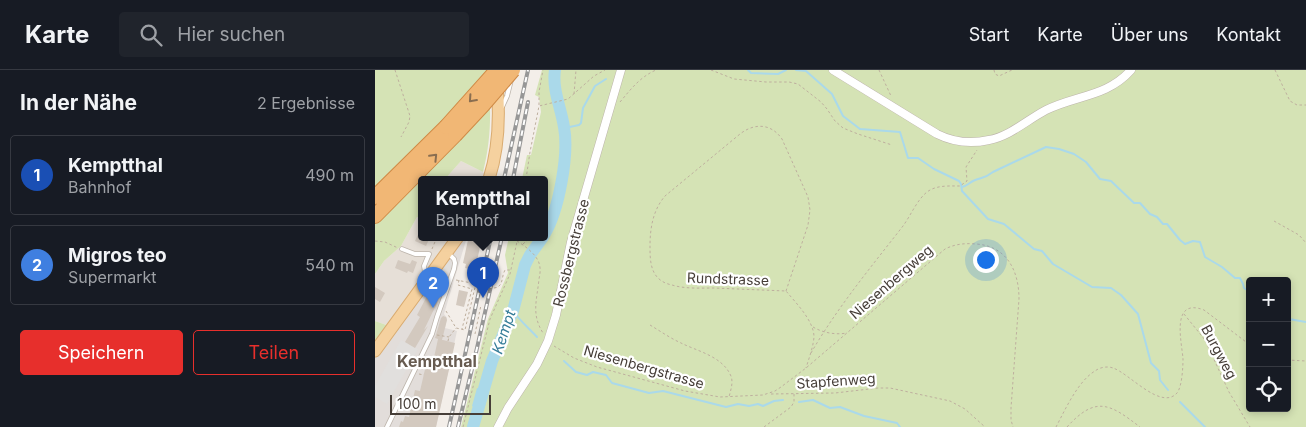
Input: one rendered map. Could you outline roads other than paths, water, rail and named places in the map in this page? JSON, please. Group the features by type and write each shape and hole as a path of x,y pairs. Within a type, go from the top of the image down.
{"highway":[{"path":"375,216 450,131 496,70"},
{"path":"375,197 489,98 513,70"}],"main road":[{"path":"490,176 497,145 499,113 496,70"},
{"path":"375,351 455,241"}],"street":[{"name":"Rossbergstrasse","path":"498,427 537,364 548,341 556,314 571,242 621,70"},
{"path":"833,70 937,134 954,140 980,142 1002,136 1040,113 1061,103 1107,89 1121,80 1131,70"}],"lane":[{"path":"499,113 507,96 513,70"},
{"path":"402,250 415,254 429,254 424,266 426,280"},
{"path":"387,427 432,334 451,280 455,261 447,252"}],"water":[{"path":"477,388 489,392 484,409 472,406"}],"waterway":[{"name":"Kempt","path":"548,227 558,197 565,152 564,127 557,98 555,70"},
{"path":"748,70 751,73 778,74 786,70"},
{"path":"796,70 806,71 832,94 843,116 860,129 900,132 908,158 918,158 934,169 959,181 962,191 988,219 1004,224 1034,249 1042,251 1053,264 1092,287 1111,288 1121,295 1138,314 1151,363 1159,371 1160,380 1168,390"},
{"path":"565,128 581,123 583,108 595,86 606,79"},
{"path":"962,187 1046,147 1074,154 1086,162 1100,179 1111,181 1134,203 1140,203 1150,214 1157,217 1163,224 1167,224 1185,244 1193,241 1200,242 1205,257 1222,267 1235,278 1240,278 1246,289"},
{"name":"Kempt","path":"473,427 492,361 513,311 525,265 540,241"},
{"path":"513,311 537,337"},
{"path":"1291,319 1306,322"},
{"path":"564,361 576,372 587,375 593,372 606,375 612,383 649,393 663,391 726,407 738,404 749,406 758,404 763,406 774,401 783,400"},
{"path":"799,402 813,400 830,408 840,407 864,416 897,423 900,427"},
{"path":"1180,402 1205,427"}],"railway":[{"path":"505,176 528,70"},
{"path":"514,176 528,102"},
{"path":"449,427 490,241"},
{"path":"458,427 501,241"}],"place":[{"name":"Kemptthal","path":"483,298"},
{"name":"Migros teo","path":"433,308"}],"district":[{"name":"Kemptthal","path":"437,361"}]}
